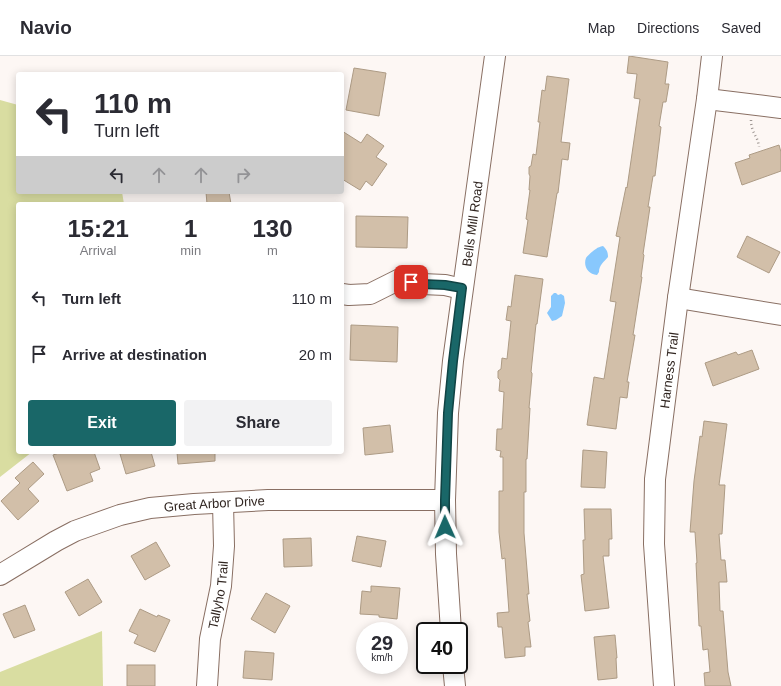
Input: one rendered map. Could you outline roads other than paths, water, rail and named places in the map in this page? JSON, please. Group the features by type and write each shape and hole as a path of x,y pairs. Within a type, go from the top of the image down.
{"street":[{"name":"Bells Mill Road","path":"450,622 446,554 445,500 448,413 462,288 495,56"},
{"name":"Harness Trail","path":"664,686 654,544 654,479 712,56"},
{"path":"707,99 781,108"},
{"path":"344,294 370,294 400,279 422,284 445,285 462,288"},
{"path":"678,298 781,315"},
{"name":"Great Arbor Drive","path":"0,575 75,531 120,515 150,508 268,500 445,500"},
{"name":"Tallyho Trail","path":"207,686 210,639 221,586 224,546 223,503"},
{"path":"454,674 455,686"}],"water":[{"path":"603,246 607,251 608,257 601,265 597,275 591,273 587,269 585,261 589,254 598,247"},
{"path":"554,293 564,296 565,303 562,316 552,321 547,313 551,307 551,296"}]}
